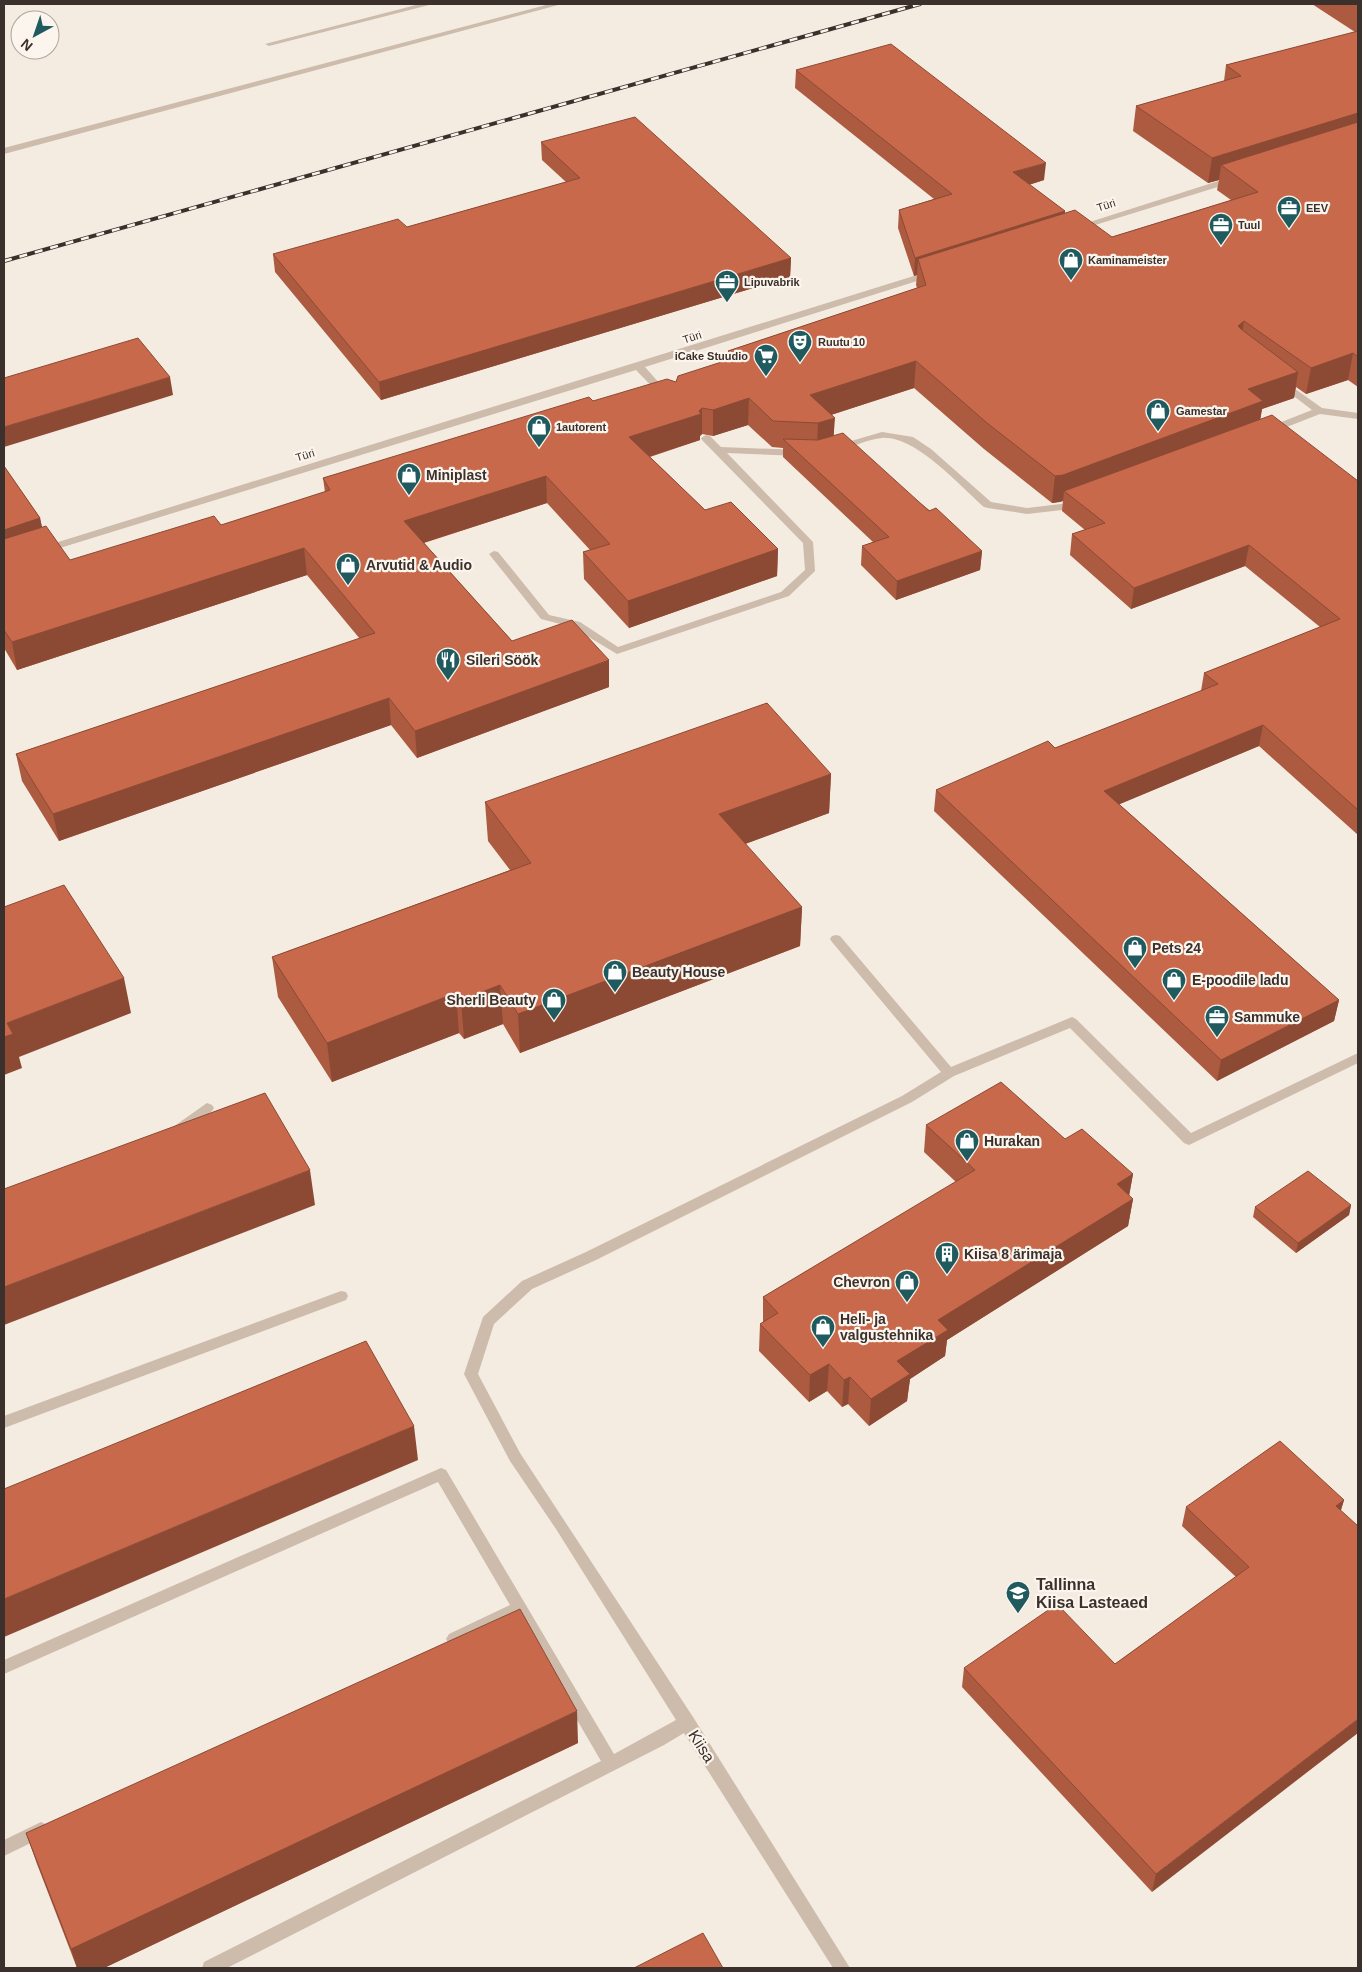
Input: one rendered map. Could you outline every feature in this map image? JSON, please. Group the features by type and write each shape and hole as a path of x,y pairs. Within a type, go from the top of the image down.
{"street":[{"path":"269,44 429,4"},
{"path":"4,151 558,4"},
{"name":"Türi","path":"1066,231 1241,176"},
{"name":"Türi","path":"31,554 368,448 639,367 942,271"},
{"path":"639,367 673,404"},
{"path":"1272,375 1319,411"},
{"path":"1257,435 1319,411 1358,416"},
{"path":"826,452 882,435 909,439 928,451 988,505 1027,511 1062,508 1088,498"},
{"path":"494,554 544,617 576,624 617,651 785,594 810,571 808,542 706,438"},
{"path":"717,450 807,454"},
{"path":"836,939 949,1073"},
{"name":"Kiisa","path":"842,1968 561,1525 515,1457 471,1374 488,1321 527,1285 591,1256 907,1099 949,1073 1072,1022 1189,1140 1358,1058"},
{"path":"168,1137 207,1108"},
{"path":"4,1422 341,1296"},
{"path":"4,1667 441,1474 611,1764"},
{"path":"440,1645 520,1608"},
{"path":"210,1968 611,1764 686,1722"},
{"path":"4,1848 55,1824"}],"building":[{"path":"1358,31 1358,113 1212,158 1136,106 1241,76 1226,65"},
{"path":"891,44 1046,163 1013,172 1065,211 915,258 899,210 952,194 796,70"},
{"path":"635,117 791,258 379,382 273,254 398,219 407,227 580,178 541,142"},
{"path":"1358,122 1358,357 1353,353 1311,368 1244,321 1238,326 1241,329 1298,372 1248,389 1263,401 1063,475 1055,476 987,423 916,361 810,395 835,418 818,423 773,421 749,398 713,410 702,408 699,411 701,414 629,437 705,510 731,502 778,549 628,601 583,552 610,544 546,476 404,521 512,641 572,620 609,660 415,731 389,698 53,814 16,754 375,633 304,548 12,642 4,630 4,539 46,526 70,560 214,516 221,525 330,490 323,478 589,397 593,401 667,379 676,382 678,376 737,357 728,351 926,285 918,259 1075,210 1112,237 1258,192 1221,165"},
{"path":"138,338 170,377 4,427 4,378"},
{"path":"1272,415 1358,481 1358,810 1263,725 1104,791 1339,1000 1221,1060 936,790 1048,741 1055,748 1218,684 1204,673 1340,619 1249,545 1134,588 1072,534 1105,523 1064,491"},
{"path":"843,433 929,511 936,508 982,551 897,581 862,546 889,537 783,439 818,440"},
{"path":"4,466 40,518 4,530"},
{"path":"767,703 831,774 719,814 802,907 518,1014 500,985 461,1000 456,993 327,1043 272,957 531,863 485,802"},
{"path":"64,885 124,978 7,1023 13,1034 4,1037 4,907"},
{"name":"Kiisa 8 ärimaja","path":"1001,1082 1065,1139 1082,1129 1133,1174 1117,1184 1133,1199 938,1320 948,1330 897,1361 910,1374 871,1399 850,1377 844,1380 829,1364 810,1375 760,1324 778,1313 763,1297 975,1170 926,1125"},
{"path":"265,1093 310,1170 4,1287 4,1189"},
{"path":"1308,1171 1351,1205 1298,1243 1255,1207"},
{"path":"366,1341 414,1426 4,1599 4,1489"},
{"path":"1280,1441 1344,1500 1336,1506 1358,1526 1358,1719 1156,1874 964,1668 1057,1604 1115,1664 1249,1567 1186,1507"},
{"path":"520,1609 577,1711 71,1949 26,1833"},
{"path":"703,1933 723,1968 634,1968"}],"railway":[{"path":"4,261 920,4"}],"place":[{"name":"EEV","path":"1289,229"},
{"name":"Tuul","path":"1221,246"},
{"name":"Kaminameister","path":"1071,281"},
{"name":"Lipuvabrik","path":"727,303"},
{"name":"Ruutu 10","path":"800,363"},
{"name":"iCake Stuudio","path":"766,377"},
{"name":"Gamestar","path":"1158,432"},
{"name":"1autorent","path":"539,448"},
{"name":"Miniplast","path":"409,496"},
{"name":"Arvutid & Audio","path":"348,586"},
{"name":"Sileri Söök","path":"448,681"},
{"name":"Pets 24","path":"1135,969"},
{"name":"Beauty House","path":"615,993"},
{"name":"E-poodile ladu","path":"1174,1001"},
{"name":"Sherli Beauty","path":"554,1021"},
{"name":"Sammuke","path":"1217,1038"},
{"name":"Hurakan","path":"967,1162"},
{"name":"Kiisa 8 ärimaja","path":"947,1275"},
{"name":"Chevron","path":"907,1303"},
{"name":"Heli- ja valgustehnika","path":"823,1348"},
{"name":"Tallinna Kiisa Lasteaed","path":"1018,1614"}]}
